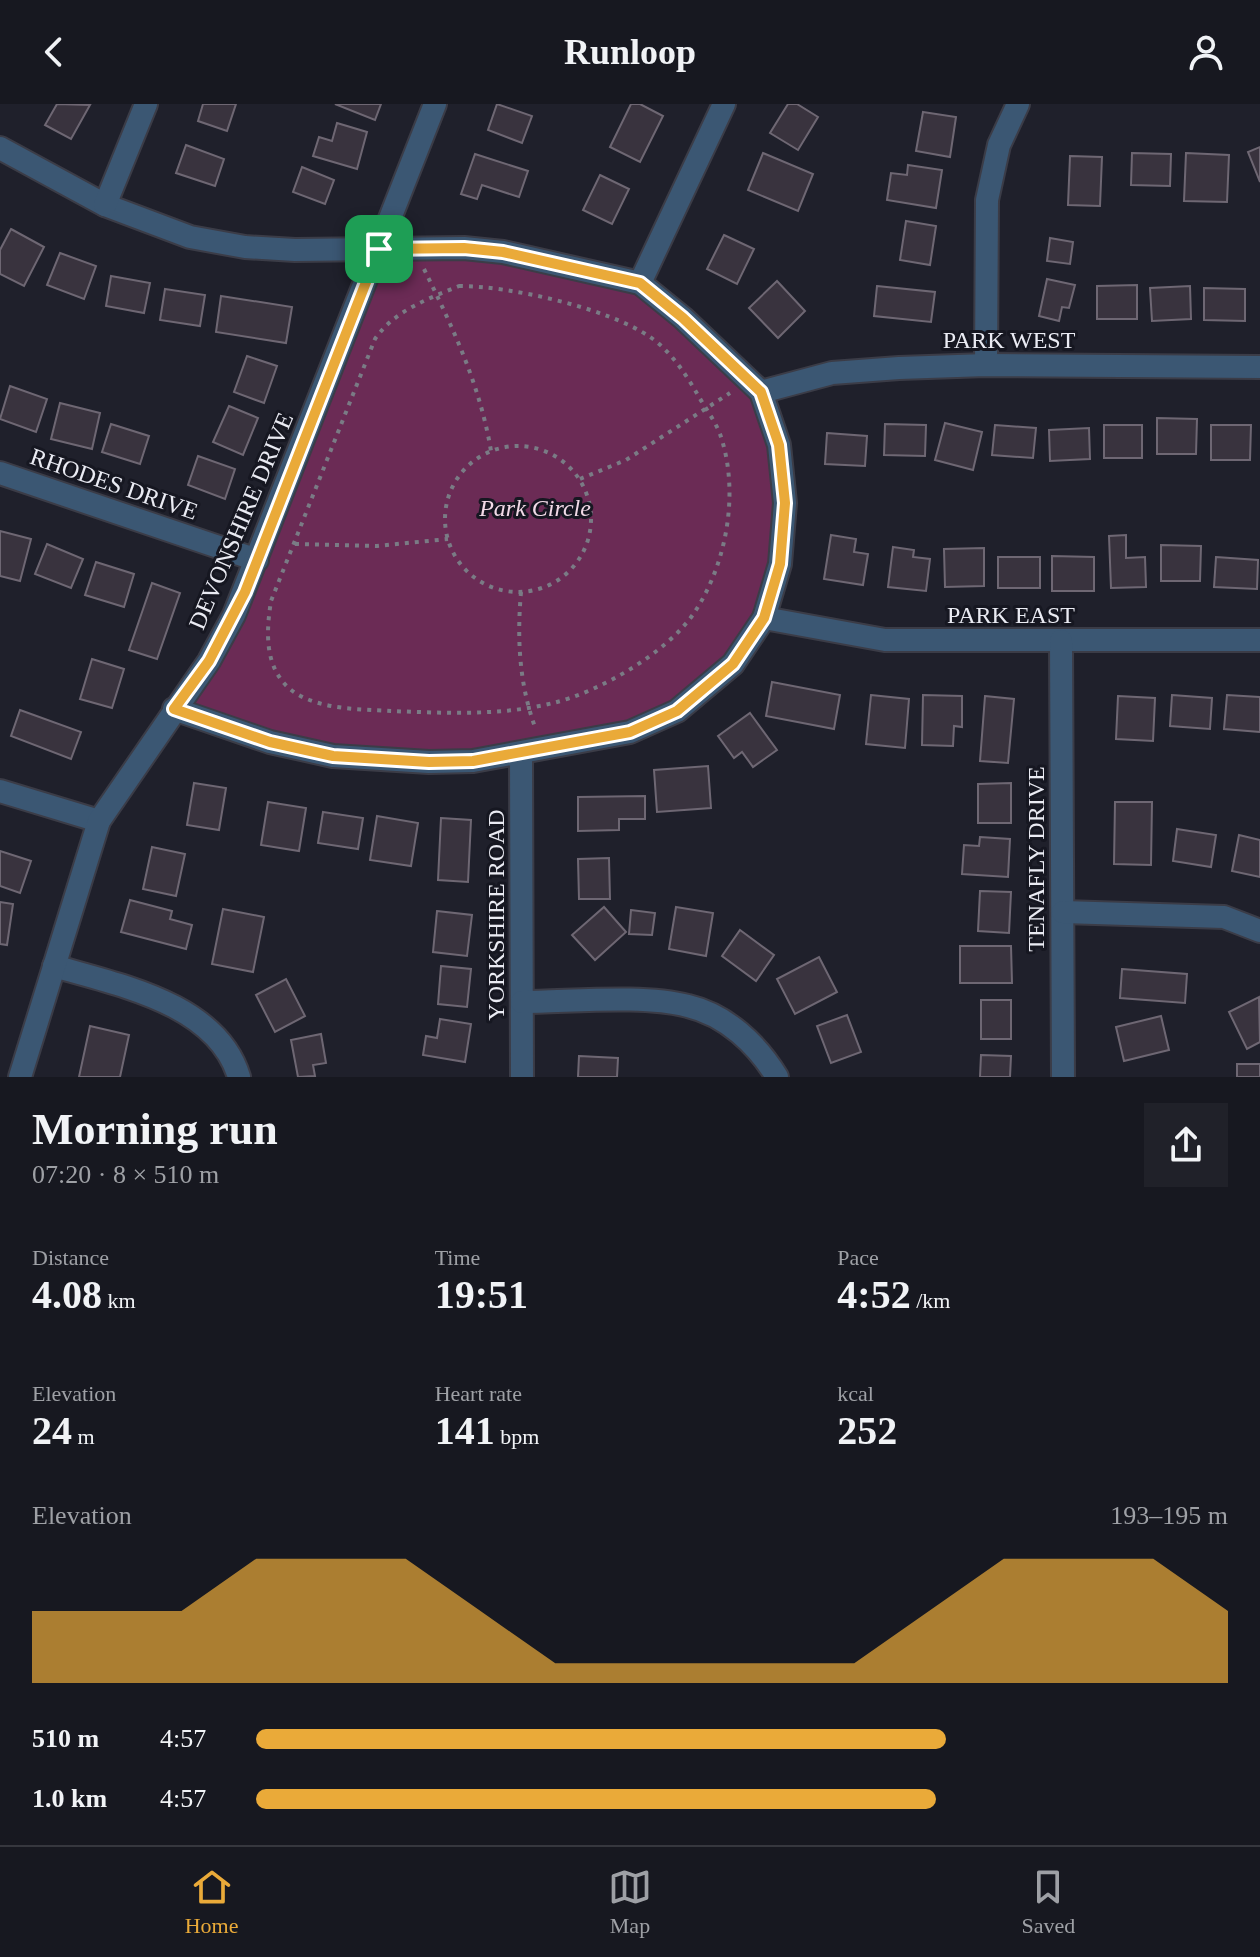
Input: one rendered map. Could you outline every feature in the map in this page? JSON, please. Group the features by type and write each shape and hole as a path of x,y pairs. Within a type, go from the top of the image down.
{"street":[{"path":"105,205 146,104"},
{"name":"DEVONSHIRE DRIVE","path":"20,1077 99,821 220,642 257,560 435,104"},
{"path":"640,283 724,104"},
{"path":"986,365 987,200 999,145 1018,104"},
{"path":"0,148 105,205 190,237 245,247 295,250 464,248 503,252 640,283 683,318 754,386 779,445 785,503 780,564 764,618 733,664 677,711 630,732 473,761 429,762 333,756 270,742 174,709"},
{"name":"PARK WEST","path":"754,386 832,373 986,365 1260,367"},
{"name":"RHODES DRIVE","path":"0,473 257,560"},
{"name":"PARK EAST","path":"764,618 885,640 1260,640"},
{"name":"TENAFLY DRIVE","path":"1061,641 1063,1077"},
{"name":"YORKSHIRE ROAD","path":"522,1077 532,751"},
{"path":"0,791 99,821"},
{"path":"1063,912 1224,917 1260,931"},
{"path":"54,966 156,997 190,1016 222,1044 239,1077"},
{"path":"522,1002 638,1001 688,1005 719,1018 746,1038 767,1060 777,1077"}],"path":[{"path":"414,248 461,344 484,411 491,451"},
{"path":"459,286 489,286 611,317 650,337 669,354 720,433 728,467 730,499 724,542 712,576 693,614 669,639 636,665 599,687 554,703 452,712 353,708 321,703 295,693 281,680 270,653 267,631 271,601 375,339 403,311 438,295 459,286"},
{"path":"580,479 626,460 706,408 754,386"},
{"path":"520,445 543,449 564,461 580,479 589,502 591,526 584,550 570,571 550,585 521,592 502,591 479,581 461,565 448,539 445,521 448,497 458,475 475,459 491,451 520,445"},
{"path":"265,538 293,544 377,546 448,539"},
{"path":"521,592 517,631 532,751"}],"green space":[{"name":"Park Circle","path":"379,249 616,276 761,392 785,503 764,618 677,711 521,753 333,756 174,709 214,654"}],"building":[{"path":"57,104 90,105 71,139 45,125"},
{"path":"203,104 236,104 227,131 198,121"},
{"path":"335,104 381,104 375,120"},
{"path":"497,104 532,116 522,143 488,130"},
{"path":"631,104 640,104 663,116 640,162 610,147"},
{"path":"788,104 797,104 818,117 798,150 770,133"},
{"path":"923,112 956,117 950,157 916,151"},
{"path":"337,123 367,132 357,169 313,156 319,137 332,141"},
{"path":"186,145 224,159 215,186 176,173"},
{"path":"1260,147 1260,182 1248,152"},
{"path":"763,153 813,174 798,211 748,190"},
{"path":"1132,153 1171,154 1170,186 1131,185"},
{"path":"1186,153 1229,155 1227,202 1184,201"},
{"path":"475,154 528,171 519,197 482,185 477,199 461,194"},
{"path":"1070,156 1102,157 1100,206 1068,205"},
{"path":"908,165 942,170 936,208 887,200 891,173 907,175"},
{"path":"302,167 334,180 325,204 293,192"},
{"path":"600,175 629,189 612,224 583,210"},
{"path":"906,221 936,226 930,265 900,260"},
{"path":"11,229 44,247 24,286 0,274 0,250"},
{"path":"724,235 754,249 737,284 707,269"},
{"path":"1050,238 1073,242 1070,264 1047,261"},
{"path":"60,253 96,266 84,299 47,285"},
{"path":"111,276 150,283 144,313 106,306"},
{"path":"1047,279 1075,285 1069,308 1062,307 1059,321 1039,316"},
{"path":"777,281 805,311 778,338 749,308"},
{"path":"1137,285 1137,319 1097,319 1097,286"},
{"path":"877,286 935,292 931,322 874,316"},
{"path":"1190,286 1191,319 1152,321 1150,288"},
{"path":"1204,288 1245,289 1245,321 1204,320"},
{"path":"165,289 205,295 200,326 160,320"},
{"path":"221,296 292,307 286,343 216,332"},
{"path":"247,356 277,366 264,403 234,392"},
{"path":"10,386 47,399 36,432 0,419"},
{"path":"60,403 100,413 92,449 51,439"},
{"path":"229,406 258,418 243,455 213,442"},
{"path":"1157,418 1197,419 1196,454 1157,454"},
{"path":"945,423 982,432 973,470 935,460"},
{"path":"111,424 149,436 140,464 102,452"},
{"path":"885,424 926,425 925,456 884,455"},
{"path":"995,425 1036,428 1033,458 992,455"},
{"path":"1104,425 1142,425 1142,458 1104,458"},
{"path":"1211,425 1251,425 1250,460 1211,460"},
{"path":"1089,428 1090,459 1050,461 1049,430"},
{"path":"827,433 867,436 865,466 825,464"},
{"path":"198,456 235,469 225,499 188,485"},
{"path":"0,531 31,539 20,581 0,576"},
{"path":"831,535 856,539 854,552 868,554 863,585 824,579"},
{"path":"1126,535 1126,558 1145,557 1146,587 1111,588 1109,536"},
{"path":"47,544 83,559 71,588 35,574"},
{"path":"1161,545 1201,546 1200,581 1161,581"},
{"path":"893,547 914,550 913,557 930,559 926,591 888,587"},
{"path":"984,548 984,586 945,587 944,549"},
{"path":"1052,556 1094,557 1094,591 1052,591"},
{"path":"998,557 1040,557 1040,588 998,588"},
{"path":"1216,557 1258,560 1257,589 1214,587"},
{"path":"96,562 134,574 124,607 85,595"},
{"path":"152,583 180,593 157,659 129,650"},
{"path":"92,659 124,669 112,708 80,699"},
{"path":"772,682 840,695 834,729 766,716"},
{"path":"871,695 909,699 905,748 866,744"},
{"path":"923,695 962,696 962,727 954,726 953,746 922,745"},
{"path":"1172,695 1212,698 1210,729 1170,726"},
{"path":"1227,695 1260,697 1260,732 1224,729"},
{"path":"985,696 1014,699 1008,763 980,761"},
{"path":"1118,696 1155,698 1153,741 1116,739"},
{"path":"20,710 81,732 71,759 11,736"},
{"path":"750,713 777,750 753,767 742,752 734,758 718,736"},
{"path":"708,766 711,808 657,812 654,770"},
{"path":"194,783 226,788 219,830 187,825"},
{"path":"1011,783 1011,823 978,823 978,784"},
{"path":"645,796 645,819 619,819 619,830 578,831 578,797"},
{"path":"268,802 306,808 299,851 261,845"},
{"path":"1115,802 1152,802 1151,865 1114,864"},
{"path":"323,812 363,818 358,849 318,843"},
{"path":"377,816 418,823 411,866 370,860"},
{"path":"441,818 471,820 468,882 438,880"},
{"path":"1177,829 1216,835 1211,867 1173,861"},
{"path":"1239,835 1260,840 1260,877 1232,871"},
{"path":"980,837 1010,839 1008,877 962,874 964,845 979,846"},
{"path":"152,847 185,854 176,896 143,889"},
{"path":"0,851 31,861 20,893 0,886"},
{"path":"609,858 610,899 579,899 578,859"},
{"path":"980,891 1011,892 1009,933 978,931"},
{"path":"130,900 172,911 170,919 192,925 186,949 121,932"},
{"path":"0,902 13,904 7,945 0,944"},
{"path":"604,907 626,932 595,960 572,935"},
{"path":"676,907 713,913 706,956 669,949"},
{"path":"223,909 264,917 253,972 212,964"},
{"path":"631,910 655,913 652,935 629,934"},
{"path":"437,911 472,915 467,956 433,952"},
{"path":"740,930 774,955 756,981 722,956"},
{"path":"960,946 1011,946 1012,983 960,983"},
{"path":"819,957 837,992 795,1014 777,979"},
{"path":"441,966 471,969 467,1007 438,1004"},
{"path":"1122,969 1187,974 1185,1003 1120,998"},
{"path":"286,979 305,1016 275,1032 256,995"},
{"path":"1259,997 1260,1042 1247,1049 1229,1012"},
{"path":"981,1000 1011,1000 1011,1039 981,1039"},
{"path":"847,1015 861,1052 831,1063 817,1026"},
{"path":"1161,1016 1169,1050 1124,1061 1116,1027"},
{"path":"440,1019 471,1024 465,1062 423,1055 426,1036 437,1038"},
{"path":"90,1026 129,1035 120,1077 79,1077"},
{"path":"321,1034 326,1063 313,1065 315,1076 298,1077 291,1040"},
{"path":"981,1055 1011,1056 1010,1077 980,1077"},
{"path":"579,1056 618,1058 617,1077 578,1077"},
{"path":"1237,1064 1260,1064 1260,1077 1237,1077"}],"route":[{"path":"464,248 503,252 640,283 683,318 761,392 779,445 785,503 780,564 764,618 733,664 677,711 630,732 473,761 429,762 333,756 270,742 174,709 209,661 245,592 379,249 464,248"}]}
